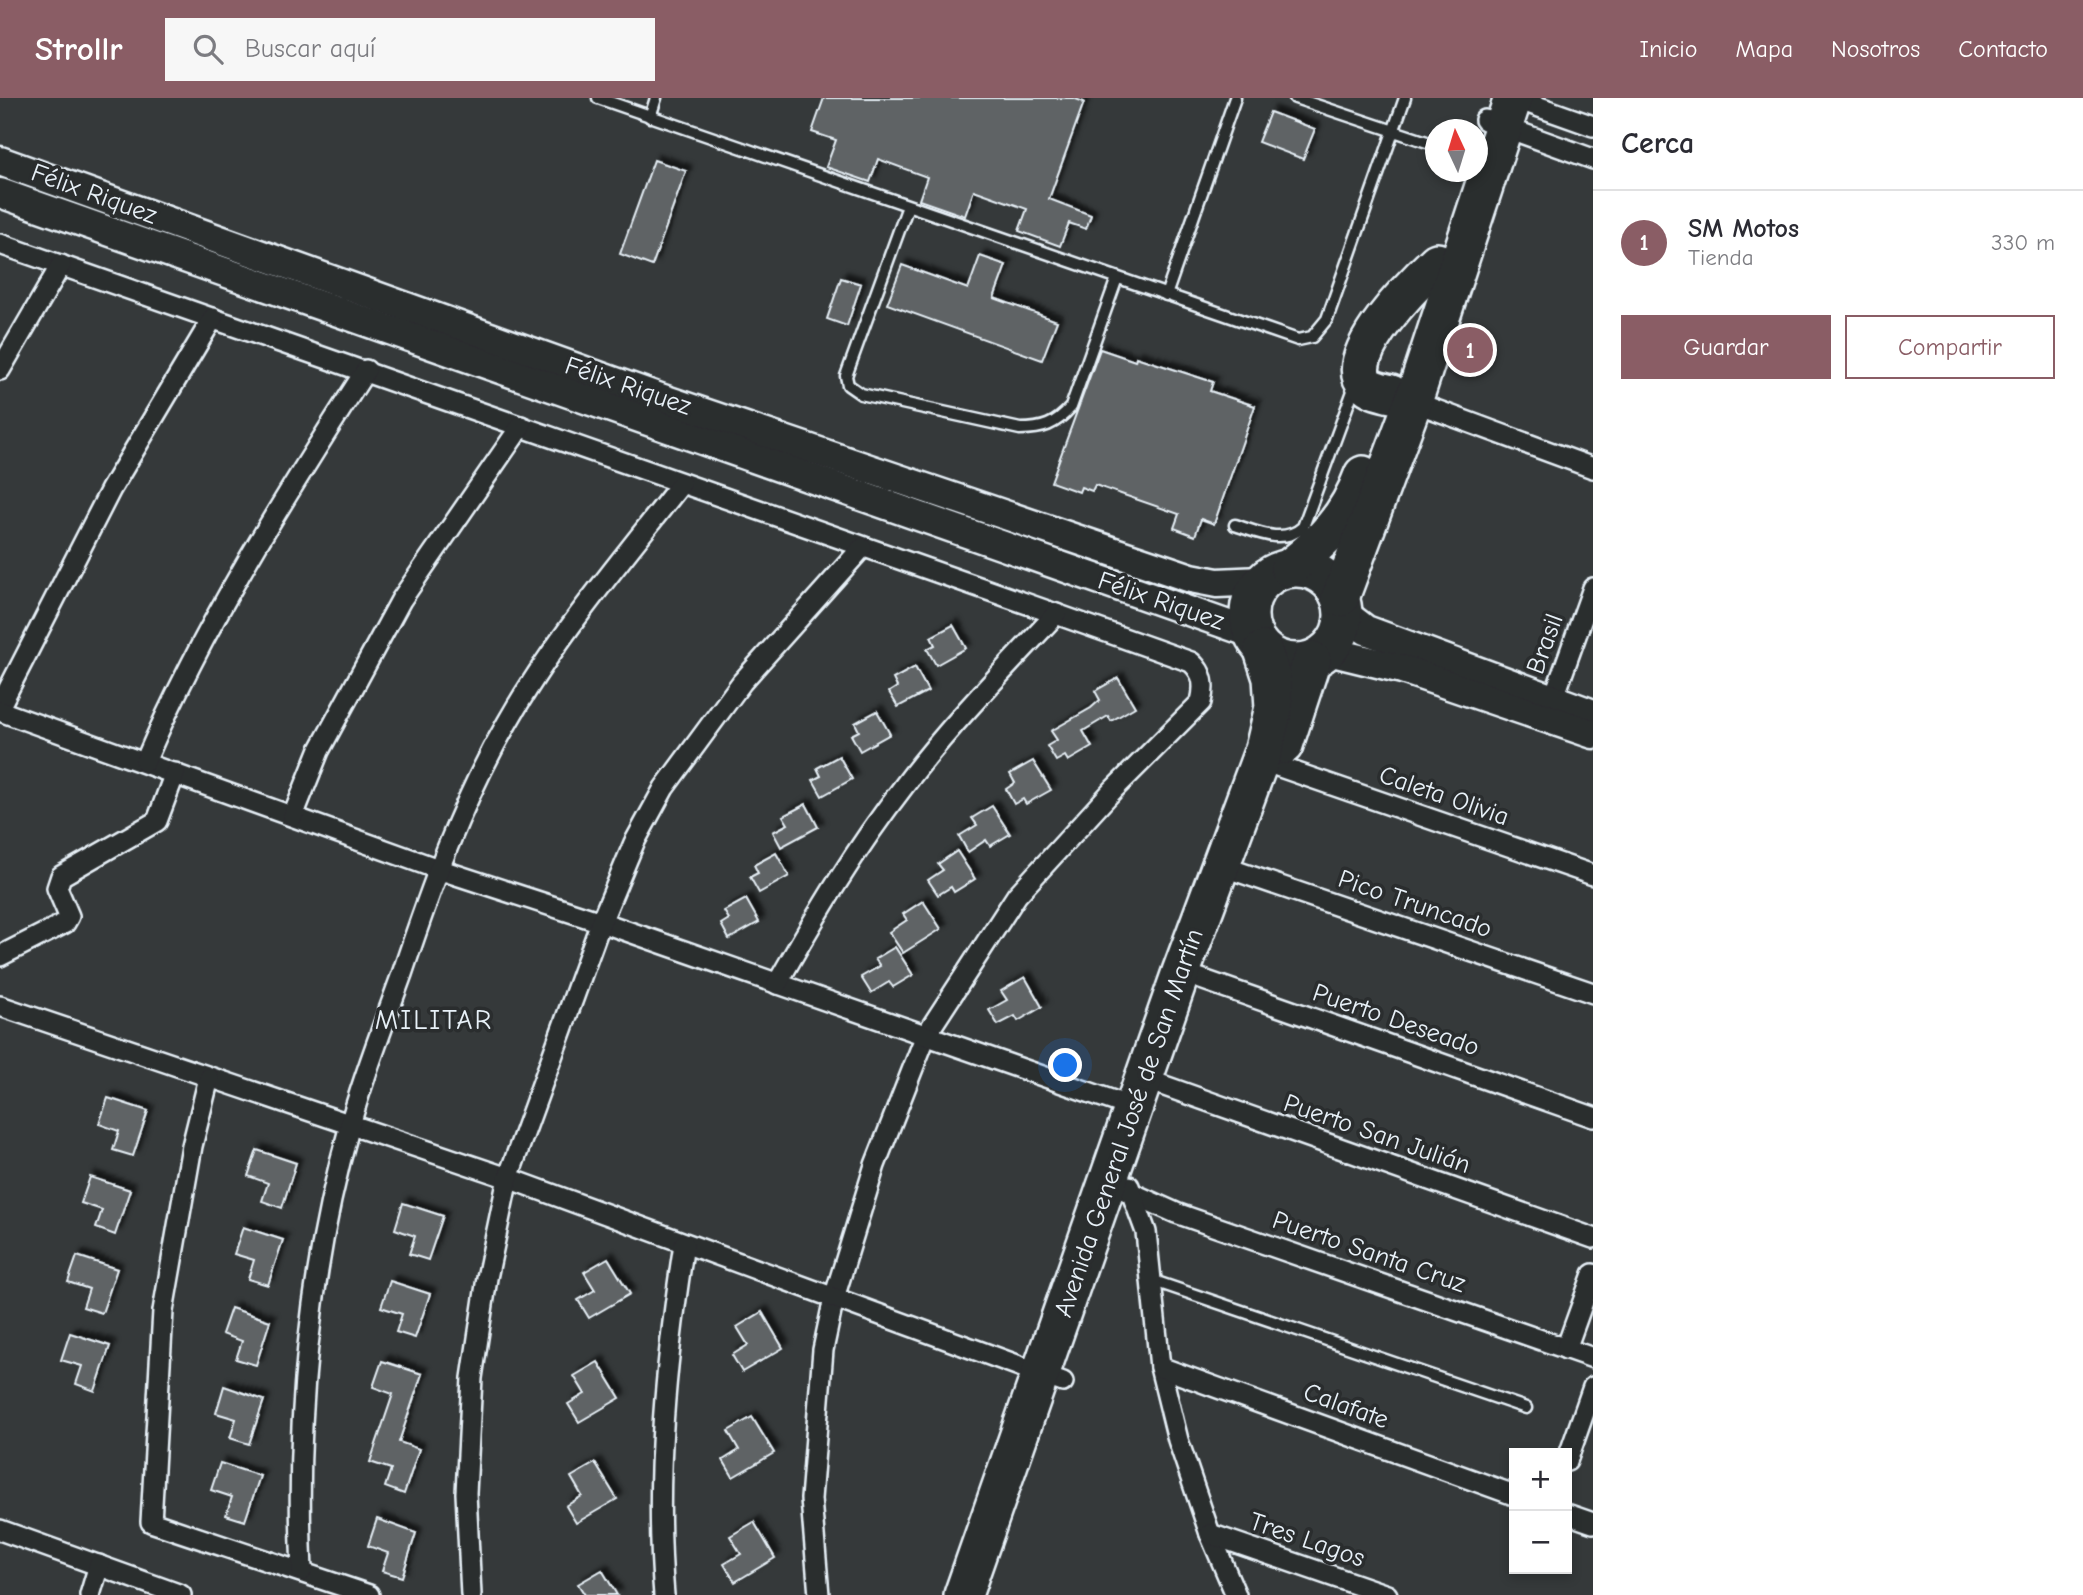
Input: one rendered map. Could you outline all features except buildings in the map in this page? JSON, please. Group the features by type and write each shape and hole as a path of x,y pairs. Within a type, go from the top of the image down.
{"highway":[{"path":"1377,387 1372,337 1401,296 1437,262 1491,131"},
{"name":"Avenida General José de San Martín","path":"988,1595 1052,1378 1119,1187 1148,1091 1231,867 1272,719 1272,678 1257,641 1248,608 1253,593 1275,574 1315,549 1342,520 1354,500 1377,387 1491,131"},
{"name":"Avenida General José de San Martín","path":"1231,867 1277,766 1320,655 1342,627 1342,606 1377,387"},
{"path":"1275,574 1305,568 1320,574 1332,584 1342,606"},
{"path":"1257,641 1286,662 1320,655"},
{"name":"Avenida General José de San Martín","path":"1119,1187 1123,1143 1148,1091"},
{"name":"Avenida General José de San Martín","path":"963,1595 1052,1378"}],"street":[{"path":"1491,131 1593,126"},
{"path":"1491,131 1593,159"},
{"name":"Félix Riquez","path":"0,161 660,398 1191,578 1217,583 1275,574"},
{"name":"Félix Riquez","path":"0,193 1257,641"},
{"path":"0,244 366,370 681,484 1191,662 1202,678 1201,702 1105,799 1017,895 926,1035 876,1165 834,1298 823,1350 811,1499 819,1595"},
{"path":"0,370 61,265"},
{"path":"0,708 111,489 213,318"},
{"path":"145,762 168,708 253,553 366,370"},
{"path":"1377,387 1593,468"},
{"path":"293,816 319,751 401,600 521,426"},
{"path":"302,1571 301,1432 310,1328 327,1226 349,1126 438,869 469,796 509,720 558,647 681,484"},
{"path":"471,1595 466,1493 472,1378 487,1278 509,1178 601,922 634,843 671,778 742,682 862,548"},
{"name":"Brasil","path":"1550,709 1593,588"},
{"path":"1342,606 1366,630 1550,709 1593,734"},
{"path":"777,984 852,856 903,786 948,731 1056,614"},
{"path":"1320,655 1402,669 1550,709 1593,714"},
{"name":"Puerto San Julián","path":"0,708 438,869 601,922 926,1035 1148,1091 1593,1237"},
{"name":"Caleta Olivia","path":"1277,766 1593,875"},
{"path":"0,956 65,923 69,916 57,888 61,876 143,832 157,821 175,773"},
{"name":"Pico Truncado","path":"1231,867 1593,993"},
{"name":"Puerto Deseado","path":"1192,976 1593,1117"},
{"path":"0,1006 509,1178 1052,1378"},
{"path":"209,1078 192,1146 163,1311 151,1522 369,1595"},
{"path":"1119,1187 1143,1219 1160,1367 1178,1440 1210,1534 1236,1595"},
{"name":"Puerto Santa Cruz","path":"1119,1187 1176,1213 1593,1358"},
{"path":"664,1595 660,1550 661,1447 667,1350 684,1244"},
{"path":"1566,1349 1593,1273"},
{"name":"Calafate","path":"1160,1367 1509,1493"},
{"path":"1572,1448 1593,1387"},
{"path":"1572,1516 1593,1523"},
{"path":"0,1530 181,1595"},
{"name":"Tres Lagos","path":"1210,1534 1387,1595"},
{"path":"90,1595 99,1566"}],"lane":[{"path":"598,98 1298,340 1312,337 1327,319 1405,98"},
{"path":"650,117 656,98"},
{"path":"1166,295 1235,98"},
{"path":"1295,98 1425,141"},
{"path":"908,206 846,376 848,385 861,394 1020,429 1041,429 1057,422 1070,407 1117,278"},
{"path":"1235,525 1281,536 1294,534 1303,527 1377,387"},
{"path":"1151,1280 1526,1408"}],"place":[{"name":"SM Motos","path":"1470,350"}],"district":[{"name":"MILITAR","path":"434,1020"}]}
